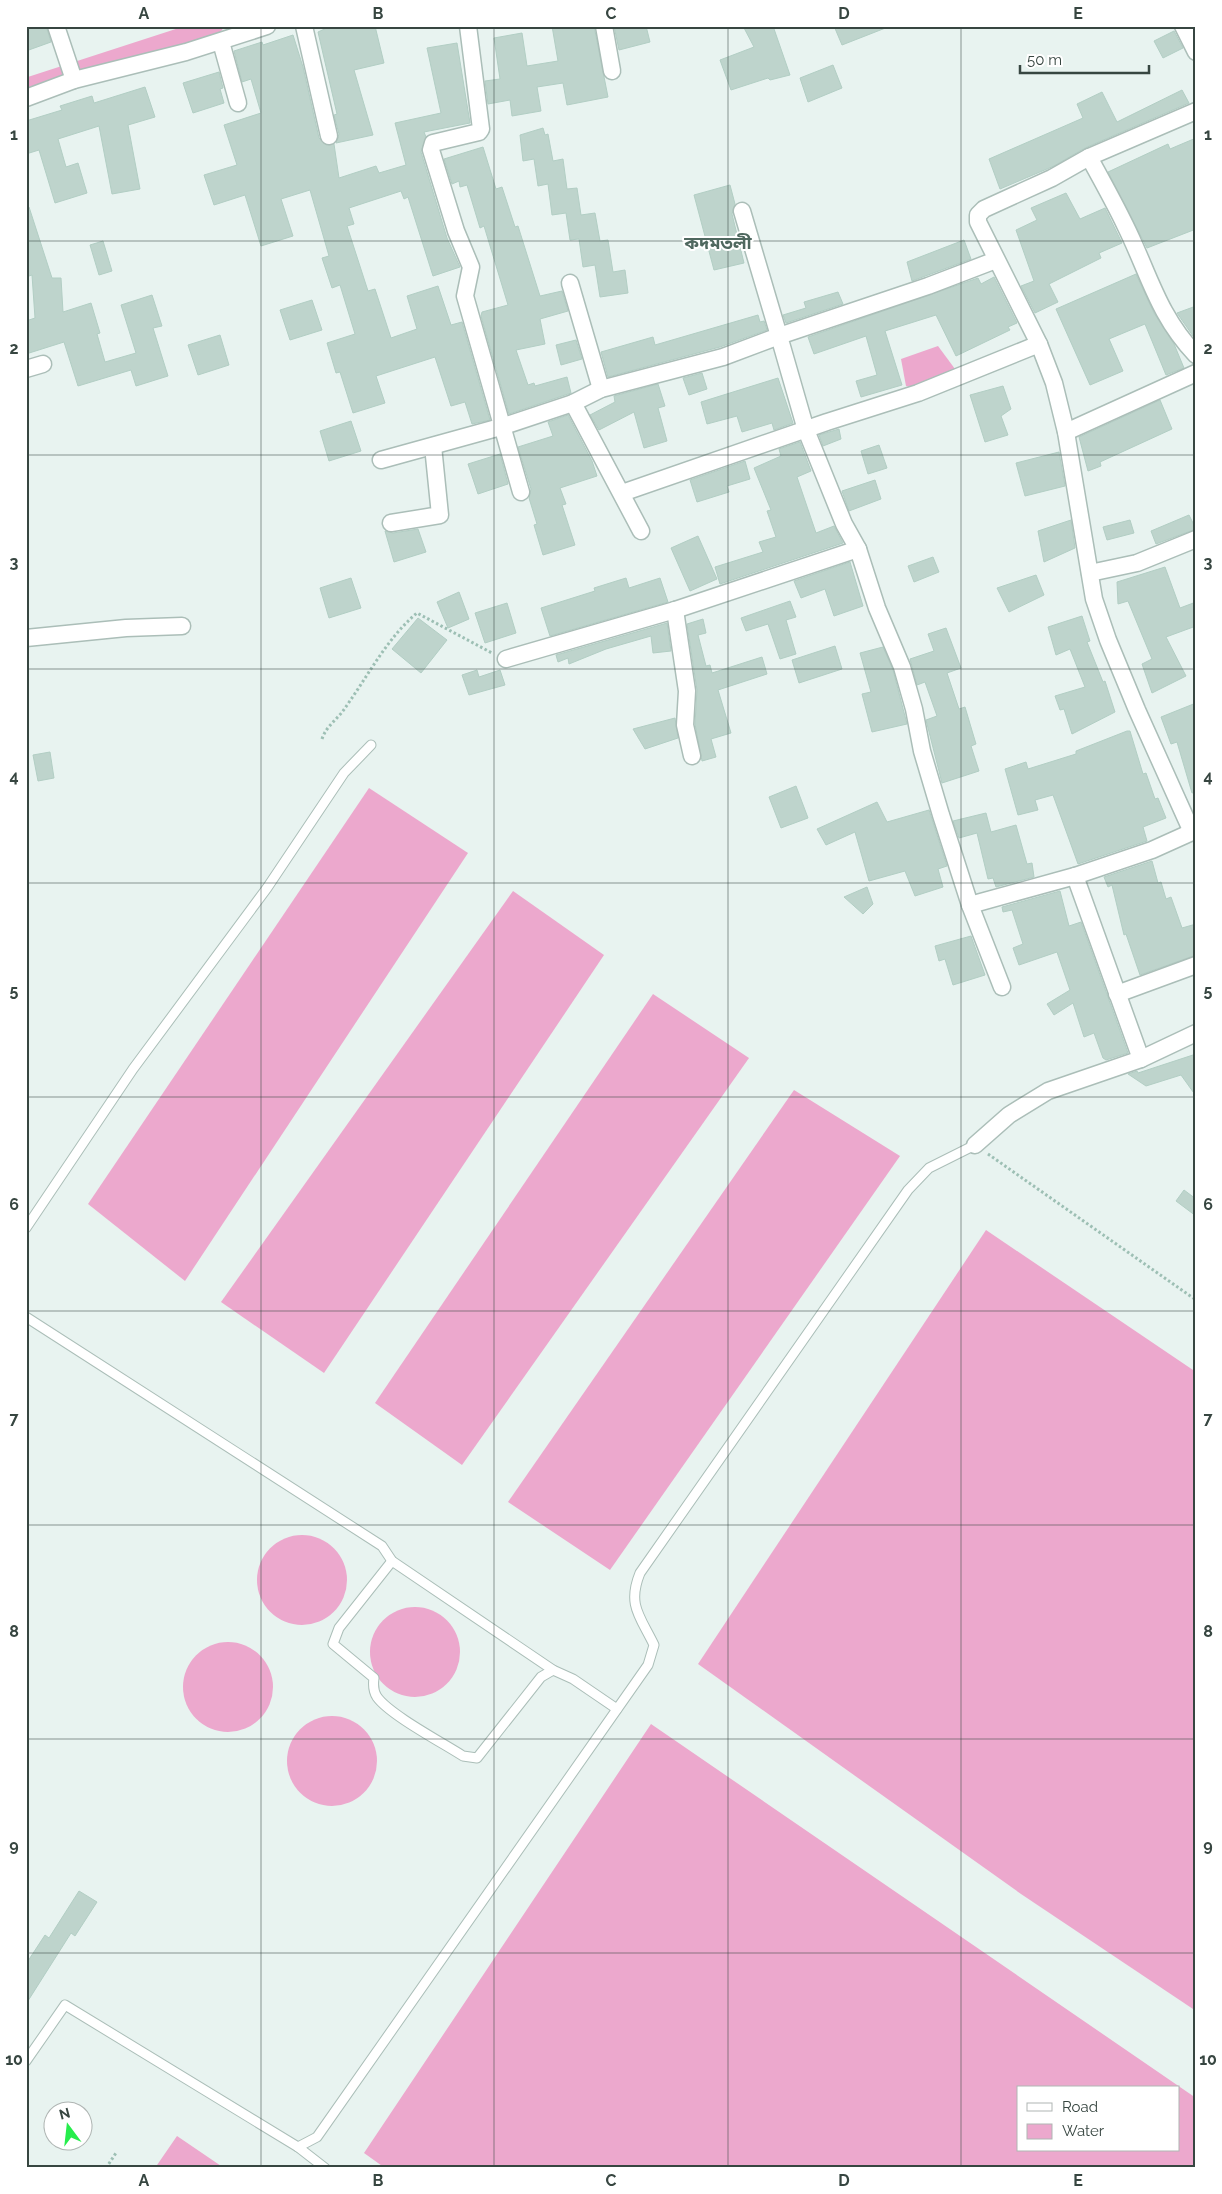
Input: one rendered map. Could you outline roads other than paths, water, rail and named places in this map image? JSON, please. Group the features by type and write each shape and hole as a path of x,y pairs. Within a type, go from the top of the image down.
{"street":[{"path":"56,26 74,80"},
{"path":"26,98 74,80 221,42 266,26"},
{"path":"304,26 329,136"},
{"path":"468,26 481,129 479,132 469,135 434,143 431,150 456,231 471,266 465,296 504,426 521,492"},
{"path":"604,26 612,71"},
{"path":"1183,26 1196,52"},
{"path":"221,42 238,103"},
{"path":"970,905 1075,876 1152,850 1194,831 1108,640 1094,599 1066,432 1054,383 1039,344 978,222 978,215 984,209 1052,178 1089,157 1196,111"},
{"path":"1089,157 1126,226 1160,308 1179,338 1196,355"},
{"path":"742,211 806,430 844,524 858,549 877,608 902,667 914,709 922,751 970,905 1002,987"},
{"path":"381,460 504,426 573,403 601,389 723,357 779,336 928,286 996,260"},
{"path":"570,283 601,389"},
{"path":"622,493 918,393 1039,344"},
{"path":"26,369 43,364"},
{"path":"1066,432 1196,373"},
{"path":"573,403 641,531"},
{"path":"391,523 440,515 433,446"},
{"path":"1090,573 1137,563 1196,539"},
{"path":"506,659 675,610 858,549"},
{"path":"675,610 687,691 686,732 692,756"},
{"path":"26,638 126,628 182,626"},
{"path":"1075,876 1141,1059"},
{"path":"1116,994 1196,965"},
{"path":"975,1145 1010,1116 1048,1091 1141,1059 1196,1033"}],"lane":[{"path":"26,1228 133,1069 267,888 344,773 371,745"},
{"path":"298,2147 317,2137 648,1665 654,1645 635,1605 633,1590 640,1573 908,1190 929,1168 975,1145"},
{"path":"26,1317 382,1546 392,1561 554,1670 573,1679 617,1709"},
{"path":"392,1561 339,1628 333,1644 369,1672 374,1678 373,1686 376,1696 388,1708 463,1756 476,1758 541,1677 554,1670"},
{"path":"26,2060 65,2005 298,2147 325,2168"}],"water":[{"path":"938,346 955,369 953,372 910,387 906,386 901,359"},
{"path":"369,788 468,853 185,1281 88,1204"},
{"path":"513,891 604,955 324,1373 221,1302"},
{"path":"653,994 749,1058 462,1465 375,1403"},
{"path":"794,1090 900,1156 610,1570 508,1502"},
{"path":"986,1230 1196,1372 1196,2011 1021,1894 698,1664"},
{"path":"302,1535 319,1539 334,1548 343,1563 347,1580 343,1597 334,1612 319,1621 302,1625 285,1621 270,1612 261,1597 257,1580 261,1563 270,1548 285,1539"},
{"path":"415,1607 432,1611 447,1620 456,1635 460,1652 456,1669 447,1684 432,1693 415,1697 398,1693 383,1684 374,1669 370,1652 374,1635 383,1620 398,1611"},
{"path":"228,1642 245,1646 260,1655 269,1670 273,1687 269,1704 260,1719 245,1728 228,1732 211,1728 196,1719 187,1704 183,1687 187,1670 196,1655 211,1646"},
{"path":"332,1716 349,1720 364,1729 373,1744 377,1761 373,1778 364,1793 349,1802 332,1806 315,1802 300,1793 291,1778 287,1761 291,1744 300,1729 315,1720"},
{"path":"651,1724 1179,2086 1017,2086 1017,2152 1180,2152 1180,2087 1196,2098 1196,2168 385,2168 364,2153"},
{"path":"177,2136 224,2168 155,2168"}],"waterway":[{"path":"26,87 214,26"}],"district":[{"name":"কদমতলী","path":"718,242"}]}
